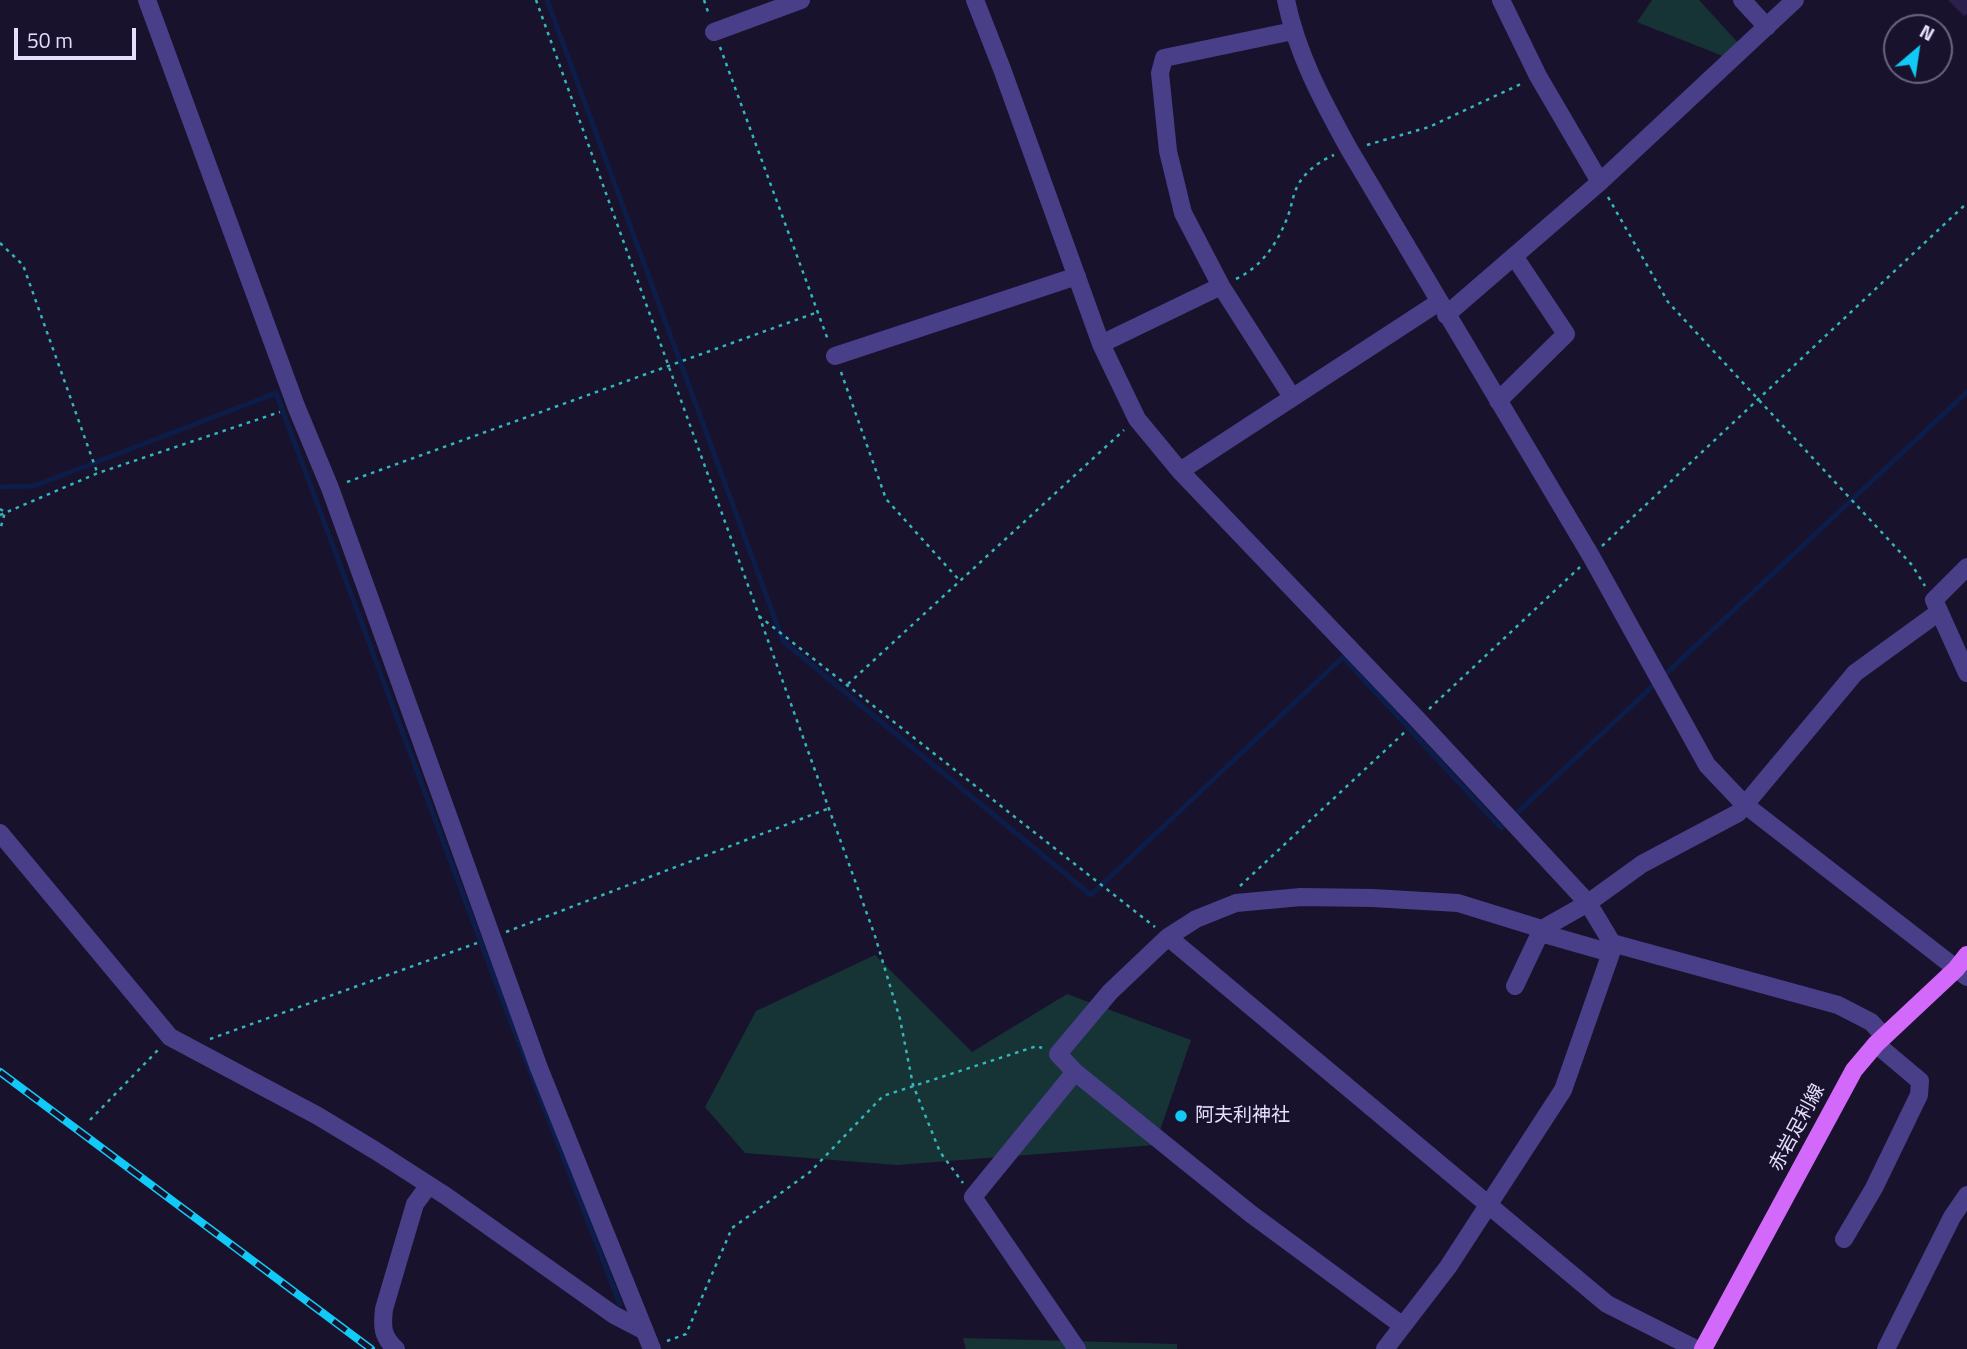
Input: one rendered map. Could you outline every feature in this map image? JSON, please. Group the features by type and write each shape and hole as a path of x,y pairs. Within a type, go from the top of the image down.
{"main road":[{"name":"赤岩足利線","path":"1703,1349 1854,1070 1880,1040 1963,967"}],"street":[{"path":"147,0 296,406 330,488 539,1068 651,1348"},
{"path":"715,32 801,0"},
{"path":"975,0 1101,344 1137,419 1180,471 1588,903 1611,948 1563,1090 1448,1267 1385,1349"},
{"path":"1286,0 1293,32 1312,83 1591,556 1707,765 1745,804 1963,967"},
{"path":"1501,0 1538,76 1600,182"},
{"path":"1742,0 1767,27"},
{"path":"1180,471 1292,397 1443,308 1514,256 1600,182 1795,0"},
{"path":"1292,397 1221,286 1183,213 1168,151 1160,73 1164,58 1293,32"},
{"path":"1498,401 1566,334 1514,256"},
{"path":"835,356 1077,276"},
{"path":"1101,344 1221,286"},
{"path":"1515,986 1541,931 1588,903 1642,864 1738,813 1855,673 1937,606 1967,568"},
{"path":"1937,606 1967,673"},
{"path":"0,832 170,1037 318,1116 429,1185 614,1315 643,1330"},
{"path":"1403,1326 1251,1214 1075,1072 1058,1054 1110,992 1168,937 1196,919 1236,903 1301,897 1373,898 1458,904 1541,931 1838,1005 1871,1022 1880,1040 1920,1081 1919,1095 1874,1188 1844,1239"},
{"path":"1168,937 1607,1304 1696,1349"},
{"path":"1075,1072 973,1197 1077,1349"},
{"path":"396,1349 385,1339 382,1325 384,1309 415,1204 429,1185"},
{"path":"1886,1349 1952,1217 1967,1195"}],"path":[{"path":"536,0 875,936 900,1019 913,1085 940,1152 973,1197"},
{"path":"704,0 886,499 960,581"},
{"path":"1600,182 1668,302 1912,565 1937,606"},
{"path":"1591,556 1967,202"},
{"path":"0,243 23,264 98,473"},
{"path":"330,488 818,312"},
{"path":"0,515 98,473 296,406"},
{"path":"848,684 1137,419"},
{"path":"0,509 5,512"},
{"path":"0,530 5,512"},
{"path":"759,616 1168,937"},
{"path":"198,1051 211,1038 492,937 828,808"},
{"path":"90,1120 170,1037"},
{"path":"651,1348 687,1334 732,1228 810,1172 883,1096 1037,1046 1058,1054"}],"green space":[{"path":"1652,0 1699,0 1741,46 1725,57 1637,22"},
{"path":"875,955 972,1052 1067,994 1191,1040 1155,1145 897,1165 745,1153 705,1107 756,1011"},
{"path":"963,1338 1177,1344 1177,1349 966,1349"}],"building":[{"path":"1948,0 1967,0 1967,14 1964,16"}],"waterway":[{"path":"547,0 783,641 1091,895 1343,657 1501,828 1967,392"},
{"path":"0,487 34,486 276,393 495,980 620,1304"}],"railway":[{"path":"0,1072 371,1349"}],"place":[{"name":"阿夫利神社","path":"1181,1116"}]}
